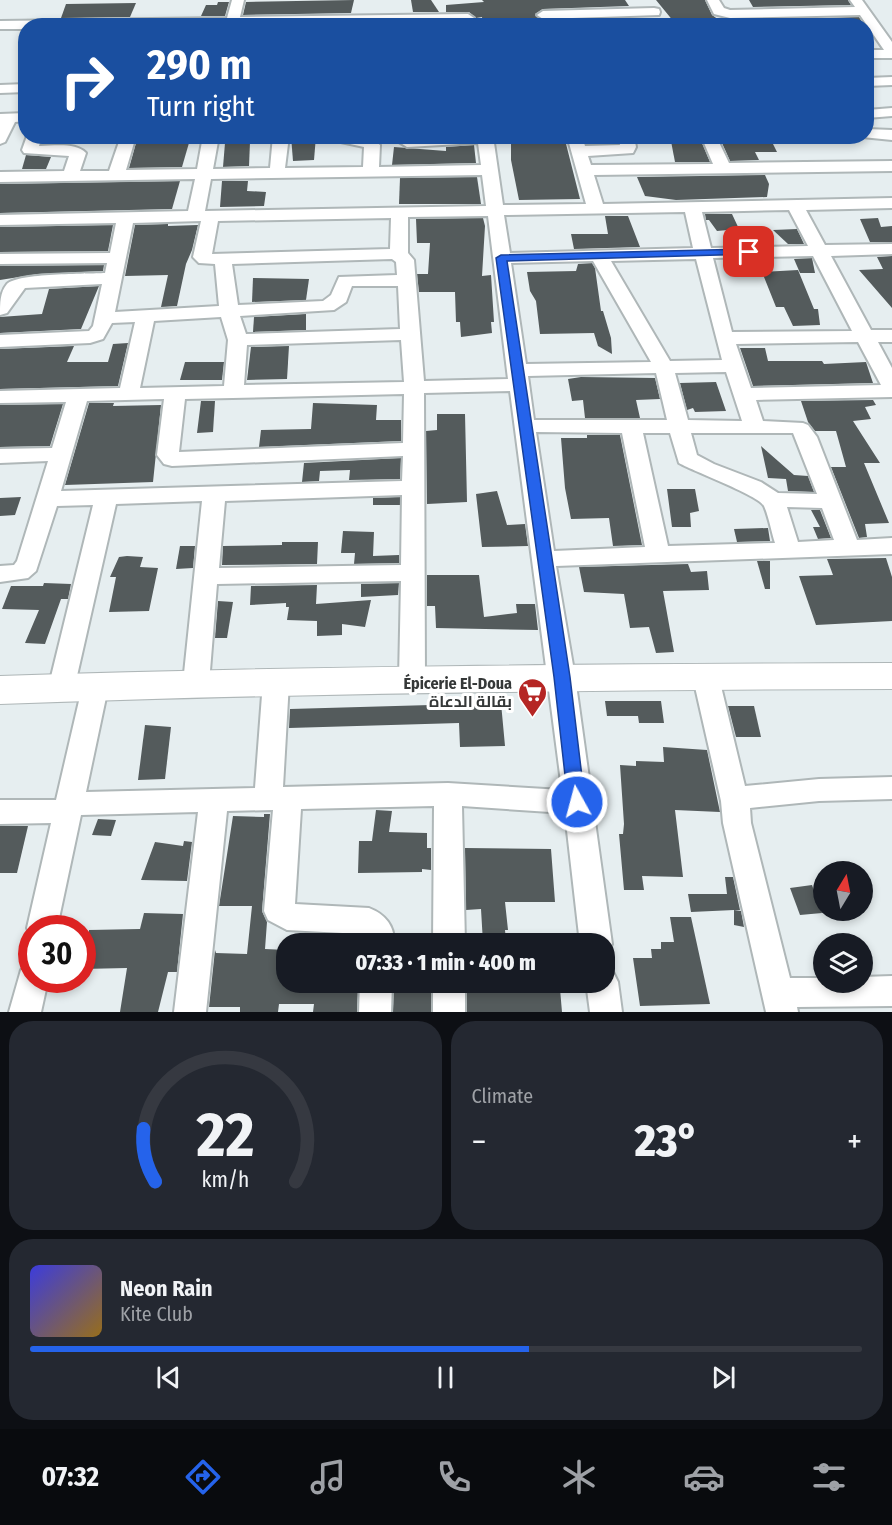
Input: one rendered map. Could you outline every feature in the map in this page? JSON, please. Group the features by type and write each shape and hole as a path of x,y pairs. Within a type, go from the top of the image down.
{"main road":[{"path":"0,690 412,679 892,676"}],"street":[{"path":"234,18 238,0"},
{"path":"466,0 468,18"},
{"path":"538,0 543,18"},
{"path":"713,0 719,11 746,18"},
{"path":"559,18 652,6"},
{"path":"813,18 860,6"},
{"path":"0,25 18,25"},
{"path":"874,26 892,53"},
{"path":"874,54 892,53"},
{"path":"874,82 892,81"},
{"path":"0,88 18,88"},
{"path":"874,113 892,112"},
{"path":"0,139 12,117"},
{"path":"874,134 892,135"},
{"path":"32,144 30,150 78,153 71,176"},
{"path":"116,175 126,144"},
{"path":"209,144 203,174 202,257 224,260 399,255 405,260 414,387 412,679"},
{"path":"277,173 280,144"},
{"path":"371,144 371,171"},
{"path":"407,144 409,171"},
{"path":"486,144 543,559 562,677 595,933"},
{"path":"596,209 577,144 627,150 627,144"},
{"path":"712,144 723,167"},
{"path":"584,171 892,166"},
{"path":"0,177 489,170"},
{"path":"0,220 892,203"},
{"path":"743,394 892,389 795,205"},
{"path":"692,207 724,338 754,425"},
{"path":"399,255 400,213"},
{"path":"0,341 90,337 99,332 126,218"},
{"path":"501,258 892,249"},
{"path":"366,255 366,280"},
{"path":"599,256 664,367 687,458 706,469 753,487 773,500 830,501"},
{"path":"0,260 116,258"},
{"path":"224,260 229,312 238,340 232,392"},
{"path":"0,309 13,288 20,283 112,278"},
{"path":"103,318 327,306 339,298 345,281 406,280"},
{"path":"129,394 146,316"},
{"path":"238,340 410,334"},
{"path":"724,338 892,336"},
{"path":"0,397 414,387 664,367 733,366"},
{"path":"175,393 168,455 172,459 414,449"},
{"path":"0,574 15,574 25,570 78,396"},
{"path":"525,426 754,425 790,426 801,429 849,548"},
{"path":"632,426 658,554"},
{"path":"0,456 60,454"},
{"path":"287,492 291,455"},
{"path":"170,496 178,460"},
{"path":"48,499 414,488"},
{"path":"196,683 214,495"},
{"path":"45,915 67,808 78,688 106,497"},
{"path":"773,500 789,550"},
{"path":"543,559 892,546"},
{"path":"205,576 413,573"},
{"path":"706,678 779,1002 892,991"},
{"path":"276,682 279,911 287,917 369,921 379,933"},
{"path":"735,801 745,797 819,790 892,788"},
{"path":"0,812 214,800 448,794 577,802"},
{"path":"448,794 449,933"},
{"path":"190,1012 214,800"},
{"path":"25,1012 29,993"},
{"path":"375,1012 376,993"},
{"path":"449,993 449,1012"},
{"path":"603,993 606,1012"}],"building":[{"path":"354,0 351,13 243,15 246,2"},
{"path":"411,0 431,0 439,12 413,12"},
{"path":"482,0 625,0 629,6 543,9 535,14 540,18 476,18 469,12 446,12 446,5 484,2"},
{"path":"656,0 705,0 712,15 716,18 671,18"},
{"path":"749,0 848,0 851,5 753,7"},
{"path":"218,2 229,2 225,16 201,16 206,5 217,5"},
{"path":"136,3 130,17 61,18 66,4"},
{"path":"136,144 189,144 182,167 129,168"},
{"path":"225,144 250,144 249,166 223,167"},
{"path":"292,144 315,144 314,160 293,161"},
{"path":"511,144 566,144 580,199 519,200 511,160"},
{"path":"672,144 702,144 710,162 675,162"},
{"path":"723,144 773,144 777,152 755,152 759,160 730,161"},
{"path":"474,145 476,163 392,165 394,147 446,151 446,147"},
{"path":"26,155 51,157 46,169 22,169"},
{"path":"765,175 769,184 767,197 676,200 645,196 637,177"},
{"path":"477,177 481,204 399,204 400,178"},
{"path":"180,181 172,209 0,213 0,184"},
{"path":"222,181 248,181 247,191 266,192 264,206 220,207"},
{"path":"705,214 732,214 739,229 717,231 709,220 706,220"},
{"path":"605,216 628,216 640,247 574,249 571,234 608,234"},
{"path":"483,218 485,226 482,276 491,275 494,322 491,322 492,333 461,337 460,322 456,322 455,292 419,292 417,274 428,274 430,243 417,243 416,219"},
{"path":"878,218 881,227 892,226 892,242 870,242 860,219"},
{"path":"168,224 168,226 198,225 186,264 177,306 161,307 168,275 125,276 135,225"},
{"path":"113,225 108,251 0,252 0,227"},
{"path":"797,229 804,244 788,244 773,230"},
{"path":"892,256 892,308 859,270 883,269 877,257"},
{"path":"812,258 815,273 800,273 794,259"},
{"path":"592,263 595,268 601,311 603,311 611,338 612,354 598,346 594,333 540,334 536,301 530,291 527,272 576,271 578,264"},
{"path":"104,265 103,271 38,274 0,280 0,266"},
{"path":"798,270 814,309 818,309 820,325 793,326 784,307 776,307 762,272"},
{"path":"253,278 309,279 306,300 252,302"},
{"path":"99,286 81,329 0,333 0,317 42,314 49,289"},
{"path":"306,314 306,330 253,332 254,317"},
{"path":"128,343 118,386 0,389 0,349 74,346 67,362 108,362 113,344"},
{"path":"289,346 287,379 247,380 251,347"},
{"path":"740,348 765,348 768,361 822,361 824,364 866,362 873,383 753,386"},
{"path":"185,362 224,362 222,380 180,380"},
{"path":"581,377 655,378 660,399 636,400 640,418 585,418 583,400 572,401 568,379"},
{"path":"716,382 726,411 695,412 693,408 687,410 680,383"},
{"path":"873,400 876,405 865,407 871,419 853,421 880,463 864,463 889,523 865,524 867,537 859,538 831,467 846,467 836,431 815,431 808,422 801,401"},
{"path":"201,401 215,401 213,432 197,433"},
{"path":"89,403 114,403 113,406 161,405 153,482 65,485"},
{"path":"313,403 377,405 376,420 401,420 401,441 259,447 261,430 311,429"},
{"path":"63,404 50,446 0,447 0,405"},
{"path":"437,414 465,414 467,502 427,504 426,431 437,430"},
{"path":"587,435 620,435 642,545 613,546 609,518 571,519 565,488 561,438 587,438"},
{"path":"761,446 794,475 808,476 814,492 788,491 786,479 768,478"},
{"path":"401,458 400,479 349,480 350,470 320,471 319,481 302,482 304,463"},
{"path":"667,489 695,489 699,511 690,513 691,527 672,527"},
{"path":"497,491 507,525 525,524 528,546 482,547 476,494"},
{"path":"21,497 15,515 0,516 0,498"},
{"path":"400,497 400,505 373,505 373,498"},
{"path":"811,510 820,510 831,538 818,539 813,527 820,527"},
{"path":"768,528 770,541 737,542 734,529"},
{"path":"343,531 374,532 373,556 399,555 399,563 354,564 355,553 341,553"},
{"path":"282,542 318,542 317,564 222,565 223,546 282,545"},
{"path":"180,546 195,546 193,568 176,569"},
{"path":"119,557 143,557 140,567 158,568 149,611 109,612 116,577 110,577"},
{"path":"886,558 892,577 892,621 816,625 799,576 833,575 827,559"},
{"path":"757,561 770,561 770,589 765,589"},
{"path":"688,564 691,572 707,571 709,590 663,591 674,652 656,653 649,627 630,628 624,594 584,592 579,567"},
{"path":"427,575 479,575 484,617 517,613 516,604 535,604 538,630 436,628 435,606 427,606"},
{"path":"44,583 71,584 68,599 61,599 45,644 25,643 39,610 2,609 11,586 43,586"},
{"path":"399,583 398,595 361,597 361,584"},
{"path":"317,585 316,604 371,600 365,627 342,624 342,635 317,636 317,621 287,620 289,607 286,607 286,603 250,605 251,586"},
{"path":"218,601 233,602 227,638 215,638"},
{"path":"605,701 661,701 664,723 639,723 638,716 607,716"},
{"path":"501,703 505,746 460,747 459,723 289,728 290,709"},
{"path":"728,706 754,706 761,737 736,737"},
{"path":"145,725 171,727 165,779 138,780"},
{"path":"663,747 707,750 720,812 675,810 683,877 642,876 644,890 624,890 619,834 623,834 624,824 620,765 636,766 636,761 664,762"},
{"path":"376,810 392,811 389,832 427,833 427,848 431,848 431,870 358,873 359,841 372,841"},
{"path":"264,814 270,814 262,911 267,922 265,949 276,950 276,993 358,993 357,1012 313,1012 314,1004 279,1004 278,1012 240,1012 240,1007 209,1007 215,950 216,953 247,954 252,906 219,906 233,816 264,817"},
{"path":"98,819 116,820 111,836 92,835"},
{"path":"0,826 28,826 17,873 0,873"},
{"path":"184,841 192,842 187,881 141,880 155,842 183,846"},
{"path":"465,848 551,849 555,902 505,902 508,930 505,930 505,933 482,933 481,909 466,910"},
{"path":"725,877 733,877 740,910 691,912 688,894 727,894"},
{"path":"812,885 813,914 800,915 790,888"},
{"path":"734,910 741,911 744,927 734,925"},
{"path":"144,913 183,914 177,972 168,972 158,1012 120,1012 127,968 96,969 96,930 140,929"},
{"path":"670,917 691,917 710,1004 640,1006 633,958 652,958 651,949 661,949 661,942 674,942"},
{"path":"394,993 431,993 431,1012 393,1012"},
{"path":"467,993 560,993 562,1012 467,1012"}],"place":[{"name":"Épicerie El-Doua بقالة الدعاة","path":"533,718"}],"route":[{"path":"577,802 562,677 543,559 501,258 749,252"}]}
